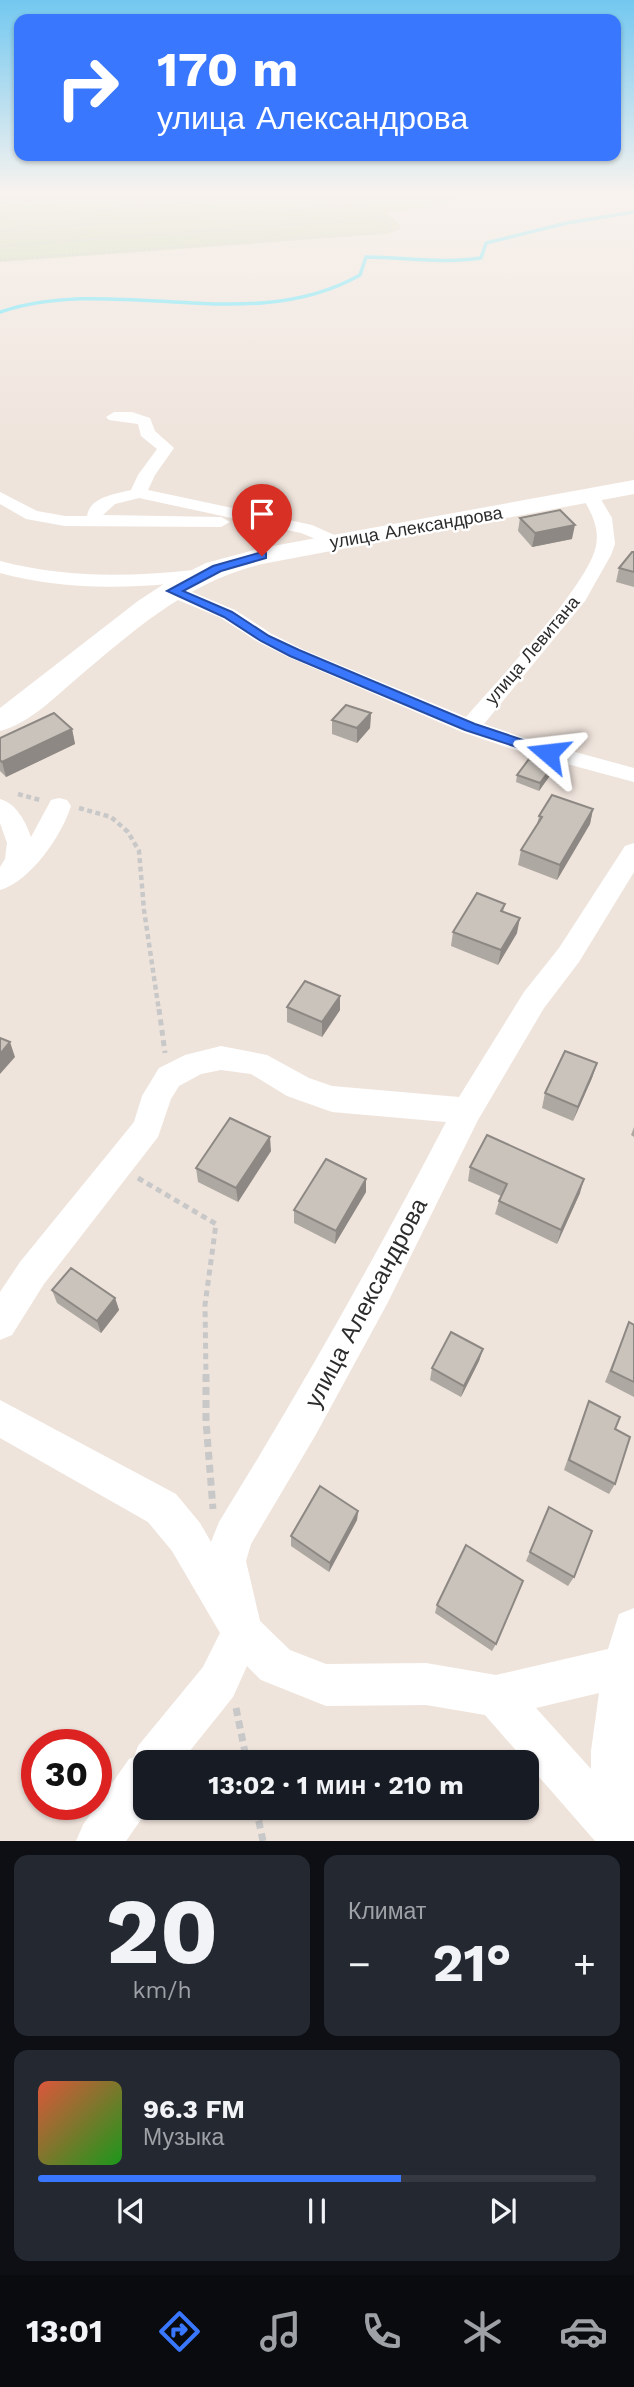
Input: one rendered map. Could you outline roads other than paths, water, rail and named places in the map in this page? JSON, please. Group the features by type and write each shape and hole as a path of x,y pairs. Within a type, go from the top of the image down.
{"street":[{"path":"114,417 140,418 145,421 147,433 166,448 140,485 139,493"},
{"name":"улица Александрова","path":"0,722 173,591 199,576 262,556 634,487"},
{"path":"100,522 93,514 98,507 109,500 139,493 306,529 335,542"},
{"name":"улица Левитана","path":"470,727 578,597 602,555 606,544 603,518 590,495"},
{"path":"0,497 41,517 100,522 208,523 251,519"},
{"path":"0,567 38,577 76,582 128,583 199,576"},
{"path":"173,591 228,614 265,638 295,653 470,727 523,745 634,775"},
{"path":"5,800 19,831 21,850 7,875"},
{"path":"7,875 49,833 59,806"},
{"name":"улица Александрова","path":"242,1632 226,1561 233,1536 302,1423 368,1304 467,1111 534,1000 569,955 634,852"},
{"path":"0,1322 32,1273 120,1166 147,1128 157,1096 169,1077 195,1063 221,1058 257,1063 298,1087 332,1099 467,1111"},
{"path":"0,1418 162,1508 197,1553 242,1632 276,1665 326,1685 426,1684 496,1696 629,1647 613,1751 621,1835"},
{"path":"163,1750 218,1682 242,1632"},
{"path":"496,1696 621,1835"},
{"path":"99,1841 133,1792"}],"waterway":[{"path":"0,312 44,302 90,299 228,304 273,302 317,293 358,276"}]}
